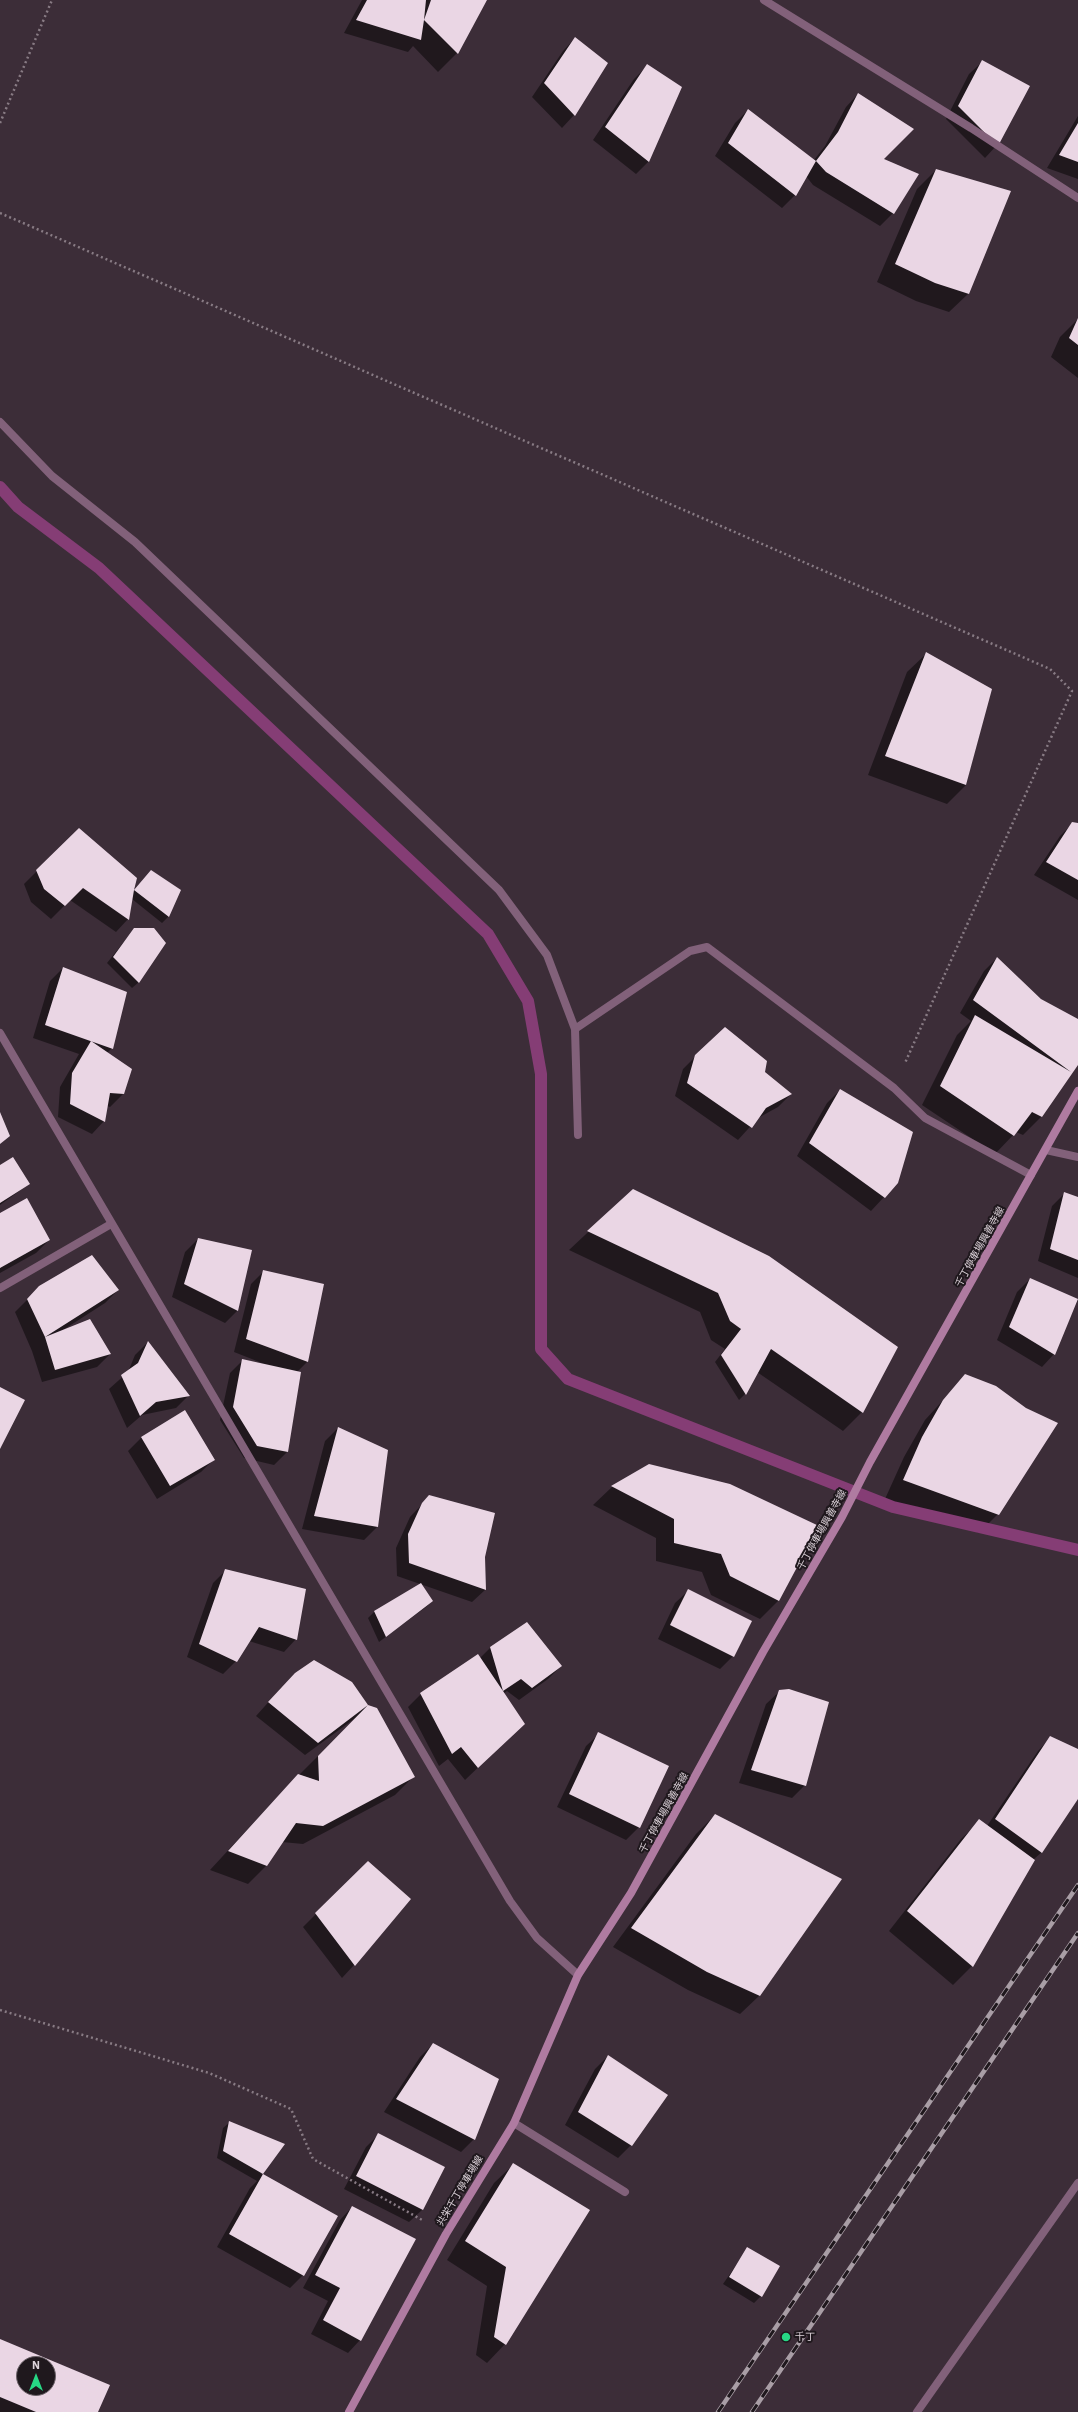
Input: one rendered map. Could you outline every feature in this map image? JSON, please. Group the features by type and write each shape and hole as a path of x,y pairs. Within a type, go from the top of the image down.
{"main road":[{"name":"千丁停車場興善寺線","path":"578,1975 631,1894 763,1652 842,1517 870,1462 1078,1091"},
{"name":"共栄千丁停車場線","path":"349,2412 446,2234 514,2123 578,1975"}],"street":[{"path":"764,0 971,128 1078,198"},
{"path":"0,422 52,476 135,542 499,890 547,954 575,1029 578,1135"},
{"path":"575,1029 690,951 707,947 894,1088 924,1118 1031,1175"},
{"path":"0,1032 111,1224 510,1902 537,1938 578,1975"},
{"path":"1046,1150 1078,1156"},
{"path":"0,1288 111,1224"},
{"path":"514,2123 625,2192"},
{"path":"917,2412 1078,2183"}],"path":[{"path":"0,123 52,0"},
{"path":"0,213 1050,668 1072,691 894,1088"},
{"path":"0,2010 209,2072 291,2109 313,2159 446,2234"}],"building":[{"path":"367,0 426,0 421,40 356,20"},
{"path":"431,0 487,0 458,54 424,20"},
{"path":"575,37 608,63 575,116 544,83"},
{"path":"982,60 1030,86 998,146 958,106"},
{"path":"647,64 682,87 649,162 605,127"},
{"path":"858,93 914,129 884,159 919,174 894,214 826,172 816,161 838,132"},
{"path":"748,109 816,161 796,196 728,143"},
{"path":"1078,123 1078,162 1059,155"},
{"path":"936,169 1011,191 969,294 935,283 895,264"},
{"path":"1078,318 1078,345 1069,338"},
{"path":"926,652 992,689 966,785 885,756"},
{"path":"1072,822 1078,823 1078,880 1046,862"},
{"path":"79,828 137,878 129,920 83,888 65,906 44,889 36,870"},
{"path":"151,870 181,890 169,917 134,890"},
{"path":"134,928 154,928 166,943 139,983 113,957"},
{"path":"997,957 1041,999 1078,1019 1078,1065 1042,1117 1032,1112 1014,1136 940,1086 975,1015 1071,1072 973,1000"},
{"path":"63,967 127,992 113,1049 45,1025"},
{"path":"725,1027 767,1061 765,1072 792,1094 766,1108 752,1128 687,1083 695,1055"},
{"path":"91,1041 132,1069 124,1094 110,1093 105,1122 70,1104 72,1073"},
{"path":"840,1089 913,1132 898,1183 885,1198 809,1143"},
{"path":"0,1112 10,1136 0,1144"},
{"path":"13,1157 30,1184 0,1203 0,1165"},
{"path":"633,1189 769,1256 898,1347 863,1413 771,1349 746,1395 721,1355 741,1329 730,1321 718,1293 587,1231"},
{"path":"1064,1192 1078,1197 1078,1260 1050,1249"},
{"path":"27,1198 50,1240 0,1268 0,1213"},
{"path":"198,1238 252,1250 238,1311 184,1284"},
{"path":"92,1255 119,1290 45,1337 27,1299 39,1286"},
{"path":"263,1270 324,1284 308,1362 246,1339"},
{"path":"1030,1278 1078,1299 1055,1355 1009,1327"},
{"path":"90,1319 111,1354 55,1370 45,1337"},
{"path":"148,1341 190,1396 156,1402 140,1416 121,1375 138,1363"},
{"path":"242,1359 301,1372 288,1452 257,1446 233,1407"},
{"path":"965,1374 996,1386 1026,1408 1058,1423 999,1515 903,1480 922,1437 943,1400"},
{"path":"0,1387 25,1400 0,1449"},
{"path":"185,1410 215,1460 170,1486 141,1437"},
{"path":"338,1427 388,1450 378,1527 314,1516"},
{"path":"649,1464 730,1484 819,1526 779,1601 730,1576 721,1554 674,1543 674,1519 611,1486"},
{"path":"429,1495 495,1513 485,1557 486,1590 409,1563 408,1534 422,1503"},
{"path":"225,1569 306,1589 297,1640 259,1627 237,1662 199,1644"},
{"path":"421,1583 433,1601 386,1637 374,1611"},
{"path":"688,1589 752,1621 734,1657 670,1625"},
{"path":"527,1622 562,1666 532,1688 521,1679 503,1691 490,1647"},
{"path":"478,1654 525,1724 478,1768 461,1747 452,1754 420,1693"},
{"path":"314,1660 352,1682 368,1705 318,1743 268,1702 295,1673"},
{"path":"789,1689 829,1702 806,1786 751,1770 779,1690"},
{"path":"368,1705 377,1708 415,1777 323,1826 296,1823 267,1866 228,1851 298,1774 319,1781 318,1756"},
{"path":"598,1732 669,1766 640,1828 569,1794"},
{"path":"1050,1736 1078,1749 1078,1799 1042,1853 995,1819"},
{"path":"715,1814 842,1879 760,1996 707,1972 631,1928"},
{"path":"979,1819 1035,1860 973,1967 907,1911"},
{"path":"368,1861 411,1899 355,1966 315,1913"},
{"path":"433,2043 499,2079 475,2140 396,2099"},
{"path":"608,2055 668,2095 632,2146 578,2112"},
{"path":"229,2121 285,2144 263,2174 223,2151"},
{"path":"378,2133 445,2167 423,2210 356,2176"},
{"path":"513,2163 590,2210 506,2345 494,2337 506,2267 465,2241"},
{"path":"263,2174 338,2216 304,2276 229,2234"},
{"path":"352,2206 416,2239 361,2341 323,2320 340,2288 315,2275"},
{"path":"747,2247 780,2266 762,2297 729,2277"},
{"path":"0,2339 41,2356 16,2356 16,2396 56,2396 56,2362 110,2385 98,2412 36,2412 0,2397"}],"waterway":[{"path":"0,487 18,507 99,568 488,934 528,1001 541,1074 541,1349 568,1379 893,1507 1078,1550"}],"railway":[{"path":"718,2412 1078,1885"},
{"path":"752,2412 1078,1933"}],"place":[{"name":"千丁","path":"786,2337"}]}
